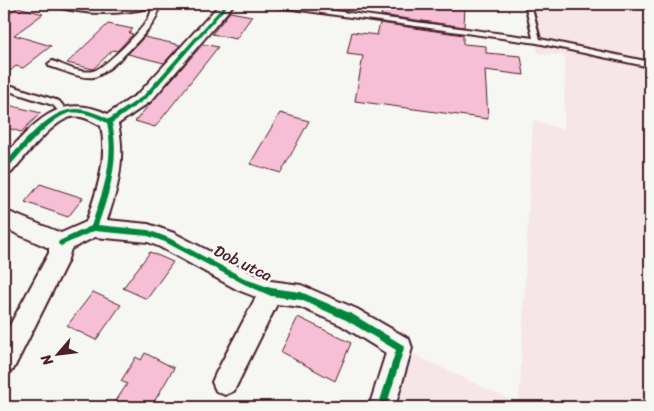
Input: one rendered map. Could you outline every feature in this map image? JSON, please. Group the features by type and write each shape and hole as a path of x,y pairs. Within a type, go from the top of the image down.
{"street":[{"path":"62,4 100,10 124,9 148,4"},
{"path":"109,122 145,97 227,4"},
{"path":"4,168 52,120 65,113 78,111 95,114 109,122 113,134 112,157 103,202 94,228"},
{"path":"4,218 62,243 59,255 4,361"},
{"name":"Dob utca","path":"62,243 94,228 148,233 167,240 246,282 271,292 301,296 349,317 400,348 382,407"},
{"name":"Dob utca","path":"225,382 271,292"}],"lane":[{"path":"52,64 84,74 94,74 104,70 147,26 154,14 154,4"},
{"path":"271,4 536,41 650,65"},
{"path":"528,4 536,41"},
{"path":"12,89 56,104 65,113"}],"shaded area":[{"path":"531,4 650,4 650,407 387,407 404,350 519,404 533,120 564,130 565,56 538,53"}],"building":[{"path":"384,4 465,4 464,27 381,15"},
{"path":"18,7 43,14 14,35 51,46 23,68 16,66 4,76 4,17"},
{"path":"230,12 252,16 236,39 212,34"},
{"path":"380,23 463,35 463,44 486,46 486,53 521,56 524,75 485,70 488,119 355,101 363,56 347,54 352,32 377,35"},
{"path":"108,24 133,29 129,33 133,34 117,51 113,50 93,69 67,63"},
{"path":"144,37 180,45 164,63 128,54"},
{"path":"203,44 218,47 155,127 135,121"},
{"path":"4,104 41,113 21,132 4,127"},
{"path":"280,113 309,121 281,173 250,164"},
{"path":"40,184 83,198 68,217 25,202"},
{"path":"150,252 173,262 147,299 123,288"},
{"path":"93,292 121,305 96,340 67,326"},
{"path":"298,317 351,343 335,381 281,352"},
{"path":"145,353 174,368 151,407 112,407 127,384 121,381 136,357 141,360"}],"cycle path":[{"path":"109,122 145,97 227,4"},
{"path":"4,168 41,129 64,113 82,111 109,122 112,135 112,162 103,203 94,228"},
{"path":"61,243 94,228 148,233 167,240 246,282 271,292 301,296 349,317 400,348 382,407"}]}
